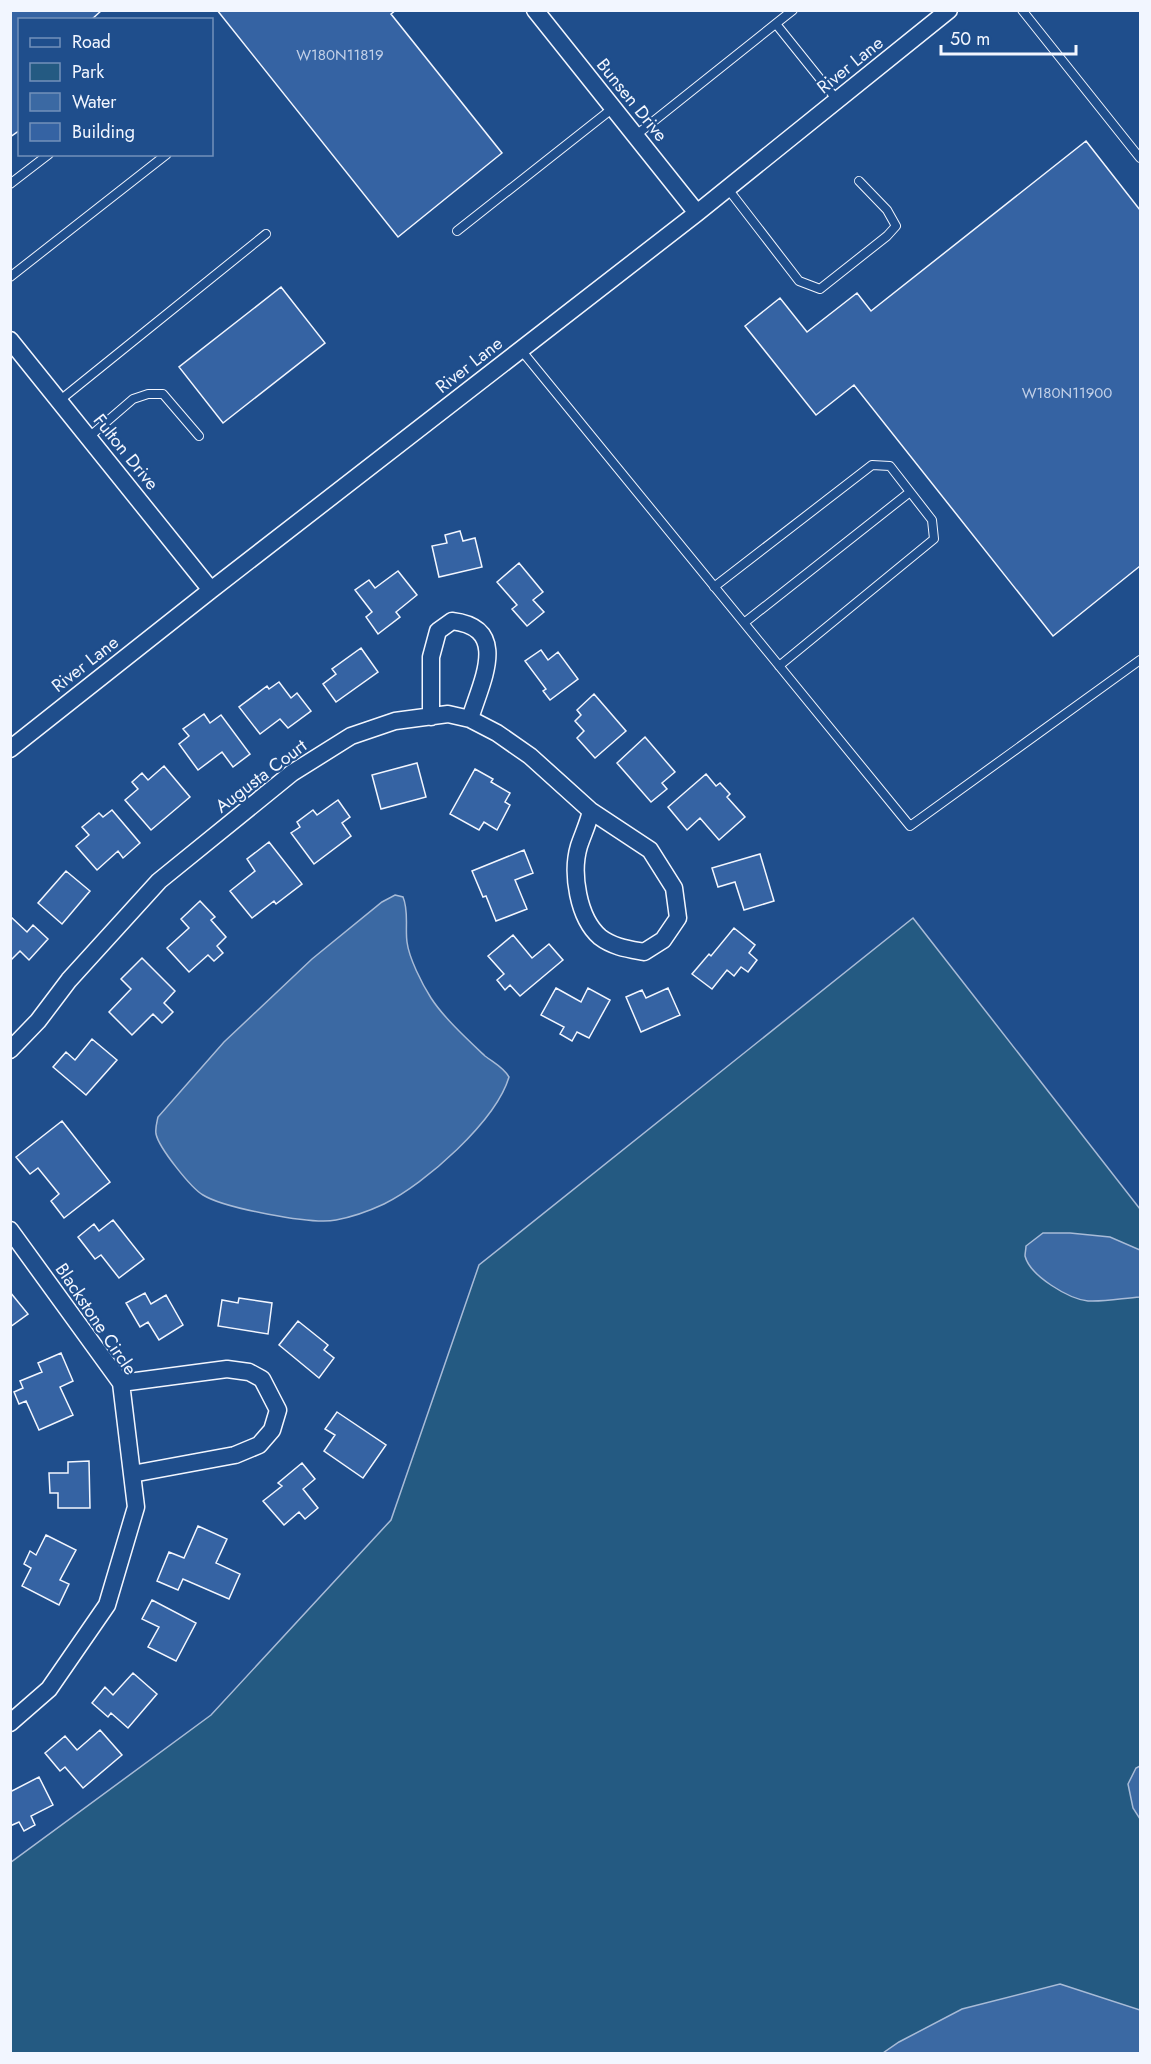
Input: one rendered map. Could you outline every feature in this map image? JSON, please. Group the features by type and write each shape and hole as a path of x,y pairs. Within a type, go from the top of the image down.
{"street":[{"name":"Bunsen Drive","path":"535,10 697,213"},
{"name":"River Lane","path":"10,749 728,189 949,10"},
{"name":"Fulton Drive","path":"10,340 211,590"},
{"path":"431,717 431,657 438,631 452,621 468,623 484,636 489,656 470,719"},
{"name":"Augusta Court","path":"10,1050 38,1021 69,980 159,881 292,773 351,736 395,721 448,714 470,719 497,733 530,756 591,811 650,850 674,888 678,918 663,940 644,952 620,948 599,936 582,910 575,885 579,847 586,833 591,811"},
{"name":"Blackstone Circle","path":"10,1230 121,1383 136,1507 107,1605 49,1689 10,1722"},
{"path":"121,1383 227,1369 249,1372 262,1379 278,1410 272,1430 259,1444 235,1455 132,1474"}],"lane":[{"path":"635,136 793,10"},
{"path":"1023,10 1140,158"},
{"path":"776,24 837,100"},
{"path":"457,231 614,108"},
{"path":"10,184 46,156"},
{"path":"10,277 164,156"},
{"path":"728,189 799,281 820,289 887,236 896,226 887,210 859,181"},
{"path":"59,401 266,234"},
{"path":"521,350 910,826 1140,660"},
{"path":"89,437 133,399 148,394 163,394 199,436"},
{"path":"714,587 872,465 890,466 932,520 934,539 779,666"},
{"path":"744,623 910,492"}],"green space":[{"path":"913,918 1140,1209 1140,2053 11,2053 10,1863 211,1715 391,1520 479,1265"}],"water":[{"path":"395,895 403,897 405,902 408,948 424,986 436,1006 464,1036 509,1077 490,1113 457,1150 401,1195 384,1204 336,1220 289,1218 229,1205 203,1195 169,1158 158,1140 156,1127 158,1117 224,1042 312,959 382,902"},
{"path":"1043,1233 1110,1237 1140,1250 1140,1297 1088,1301 1071,1296 1051,1285 1034,1271 1025,1256 1026,1246"},
{"path":"1140,1766 1140,1819 1133,1808 1128,1784 1136,1768"},
{"path":"1060,1984 1140,2010 1140,2053 883,2053 899,2042 962,2009"}],"building":[{"path":"10,10 102,10 93,18 18,18 18,131 10,137"},
{"path":"217,10 396,10 391,14 502,153 398,237"},
{"path":"1086,141 1140,210 1140,566 1053,636 854,385 816,415 745,326 780,298 807,332 857,293 871,311"},
{"path":"281,287 325,343 223,423 179,367"},
{"path":"460,531 463,541 475,538 482,567 439,577 432,546 447,543 445,535"},
{"path":"519,563 543,592 533,600 544,612 527,626 512,609 517,605 497,582"},
{"path":"398,571 417,595 396,612 400,617 378,634 366,617 372,612 355,590 369,580 375,588"},
{"path":"361,648 378,672 336,702 323,684 336,674 332,669"},
{"path":"541,650 548,660 558,652 578,679 550,700 543,691 546,689 525,661"},
{"path":"279,682 291,698 297,693 311,711 288,728 280,719 260,734 239,707 267,686 269,689"},
{"path":"594,694 626,731 595,758 577,738 584,731 575,721 581,715 577,710"},
{"path":"204,714 210,723 221,715 250,754 233,767 222,752 198,770 179,744 189,736 183,729"},
{"path":"645,737 675,772 662,783 667,789 651,802 617,763"},
{"path":"417,763 426,797 381,809 372,775"},
{"path":"164,766 190,797 151,830 125,800 138,789 132,782 142,773 148,780"},
{"path":"475,769 493,779 491,782 510,793 505,802 510,805 497,830 484,822 479,830 450,814"},
{"path":"706,774 716,786 720,783 730,794 727,797 745,817 719,840 700,818 687,830 668,807"},
{"path":"338,800 350,817 342,823 351,836 314,864 291,833 300,827 297,822 313,810 317,815"},
{"path":"112,810 140,843 123,858 118,851 97,870 76,846 89,835 82,827 99,813 103,817"},
{"path":"269,842 302,884 276,904 274,901 252,918 230,891 255,871 247,859"},
{"path":"524,850 533,873 515,880 527,909 496,921 486,896 483,897 472,871"},
{"path":"760,854 774,901 744,910 735,882 718,887 712,868"},
{"path":"66,871 90,891 62,924 38,903"},
{"path":"200,901 215,917 211,920 226,937 217,946 223,953 214,961 208,955 189,972 167,948 189,928 181,919"},
{"path":"10,916 27,932 33,925 48,939 29,960 20,951 10,961"},
{"path":"734,928 755,945 749,953 757,960 748,972 741,967 734,976 727,970 712,989 692,974 709,954 711,956"},
{"path":"513,935 532,958 549,944 563,960 520,996 510,985 505,990 497,980 504,974 488,956"},
{"path":"142,958 175,991 164,1003 173,1012 162,1023 153,1014 132,1035 109,1012 131,989 121,979"},
{"path":"556,988 581,1002 588,988 610,1000 589,1038 577,1032 572,1041 560,1034 564,1027 541,1015"},
{"path":"668,988 680,1015 641,1032 626,997 642,990 646,998"},
{"path":"92,1039 117,1060 86,1095 53,1067 66,1052 75,1060"},
{"path":"62,1121 110,1182 64,1218 51,1201 59,1194 38,1168 30,1174 16,1157"},
{"path":"113,1220 144,1259 119,1278 101,1255 95,1259 78,1237 94,1224 99,1231"},
{"path":"10,1292 28,1314 10,1327"},
{"path":"145,1293 151,1304 166,1295 183,1325 159,1340 148,1322 140,1327 126,1303"},
{"path":"239,1298 272,1303 268,1334 218,1326 222,1300 238,1303"},
{"path":"298,1321 328,1345 324,1350 334,1358 319,1378 279,1345"},
{"path":"61,1353 73,1381 60,1387 73,1415 39,1430 26,1401 19,1404 14,1392 23,1388 20,1381 42,1372 38,1363"},
{"path":"337,1412 386,1445 363,1478 324,1451 335,1435 325,1429"},
{"path":"89,1461 90,1508 58,1508 58,1493 50,1493 49,1473 68,1473 68,1462"},
{"path":"302,1463 315,1479 303,1489 318,1508 305,1519 299,1512 284,1525 263,1501 282,1486 278,1483"},
{"path":"198,1526 227,1539 216,1563 240,1574 229,1599 183,1579 178,1590 157,1581 169,1552 184,1558"},
{"path":"46,1535 76,1550 60,1580 69,1584 59,1605 22,1586 31,1568 24,1564 30,1551 36,1555"},
{"path":"152,1600 196,1623 176,1661 148,1647 159,1627 142,1619"},
{"path":"133,1673 157,1694 128,1728 111,1713 108,1717 92,1703 105,1687 113,1695"},
{"path":"100,1730 122,1755 83,1788 65,1767 60,1771 45,1753 65,1736 77,1750"},
{"path":"39,1777 53,1805 31,1816 35,1825 24,1831 19,1822 10,1826 10,1787 12,1791"}]}
